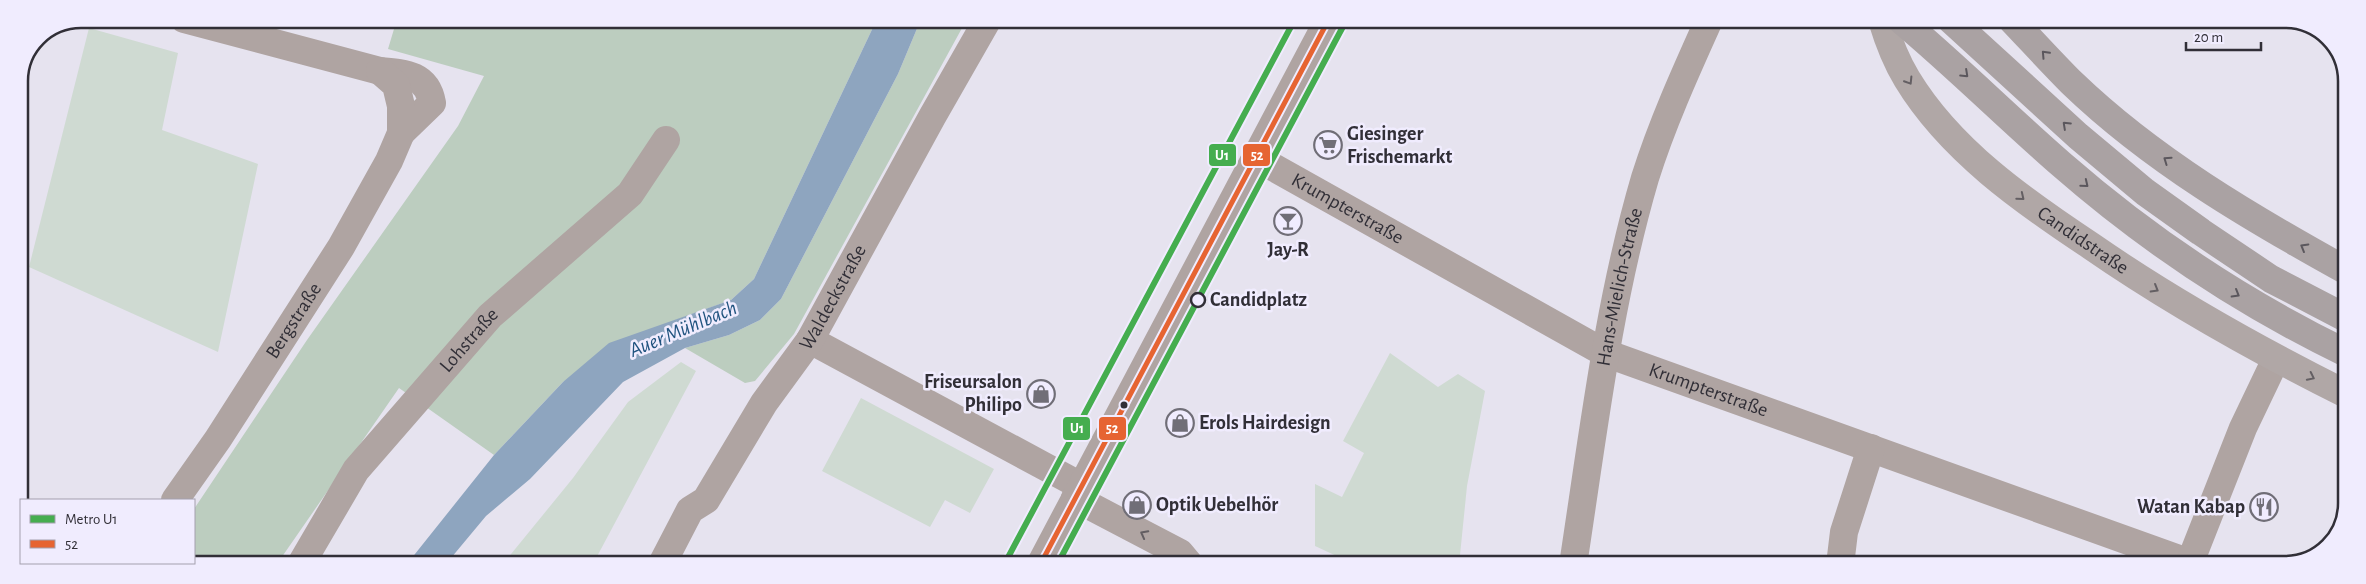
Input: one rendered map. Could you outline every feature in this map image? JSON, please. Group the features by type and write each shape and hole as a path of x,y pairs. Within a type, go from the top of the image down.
{"highway":[{"path":"1909,27 1952,63 2061,164 2131,221 2195,267 2282,320 2338,349"},
{"path":"1959,27 2078,136 2145,192 2272,278 2338,314"},
{"path":"2019,27 2073,84 2118,123 2165,159 2250,215 2338,266"}],"main road":[{"name":"Candidstraße","path":"1884,27 1907,78 1923,100 1954,136 1988,170 2038,211 2148,285 2276,359 2338,390"}],"street":[{"name":"Bergstraße","path":"175,499 218,439 341,248 389,161 401,133 432,103 430,91 420,79 402,73 380,71 215,27"},
{"name":"Waldeckstraße","path":"666,556 690,510 706,500 764,403 810,340 932,116 983,27"},
{"path":"1044,556 1254,157 1325,27"},
{"name":"Hans-Mielich-Straße","path":"1574,556 1605,354 1645,178 1678,88 1706,27"},
{"name":"Lohstraße","path":"306,556 356,470 490,316 630,194 666,140"},
{"name":"Krumpterstraße","path":"1254,157 1605,354 2168,556"},
{"path":"810,340 1078,492 1182,556"},
{"path":"2193,556 2243,428 2276,359"},
{"path":"1841,556 1846,526 1871,448"}],"shaded area":[{"path":"89,28 178,53 162,130 258,164 218,352 29,267"},
{"path":"1390,353 1438,387 1458,374 1485,391 1467,486 1460,556 1337,556 1315,546 1315,484 1342,497 1364,453 1343,441"},
{"path":"681,362 696,371 597,556 510,556 573,478 628,402"},
{"path":"861,398 994,469 970,513 945,500 930,527 822,471"}],"green space":[{"path":"395,27 873,27 754,279 731,300 673,321 563,382 494,455 399,388 283,556 195,556 195,508 307,340 458,126 484,76 388,49"},
{"path":"918,27 963,27 794,334 755,381 745,383 685,348 729,335 760,320 781,299 898,74"}],"water":[{"name":"Auer Mühlbach","path":"873,27 918,27 898,74 781,299 760,320 729,335 685,348 623,382 530,479 486,516 453,556 413,556 494,455 563,382 609,343 731,300 754,279"}],"metro line":[{"name":"U1","path":"1009,556 1291,27"},
{"name":"U1","path":"1062,556 1343,27"}],"transit line":[{"name":"52","path":"1045,556 1325,27"}],"place":[{"name":"Giesinger Frischemarkt","path":"1328,145"},
{"name":"Jay-R","path":"1288,221"},
{"name":"Candidplatz","path":"1198,300"},
{"name":"Friseursalon Philipo","path":"1041,394"},
{"name":"Erols Hairdesign","path":"1180,423"},
{"name":"Optik Uebelhör","path":"1137,505"},
{"name":"Watan Kabap","path":"2264,507"}]}
